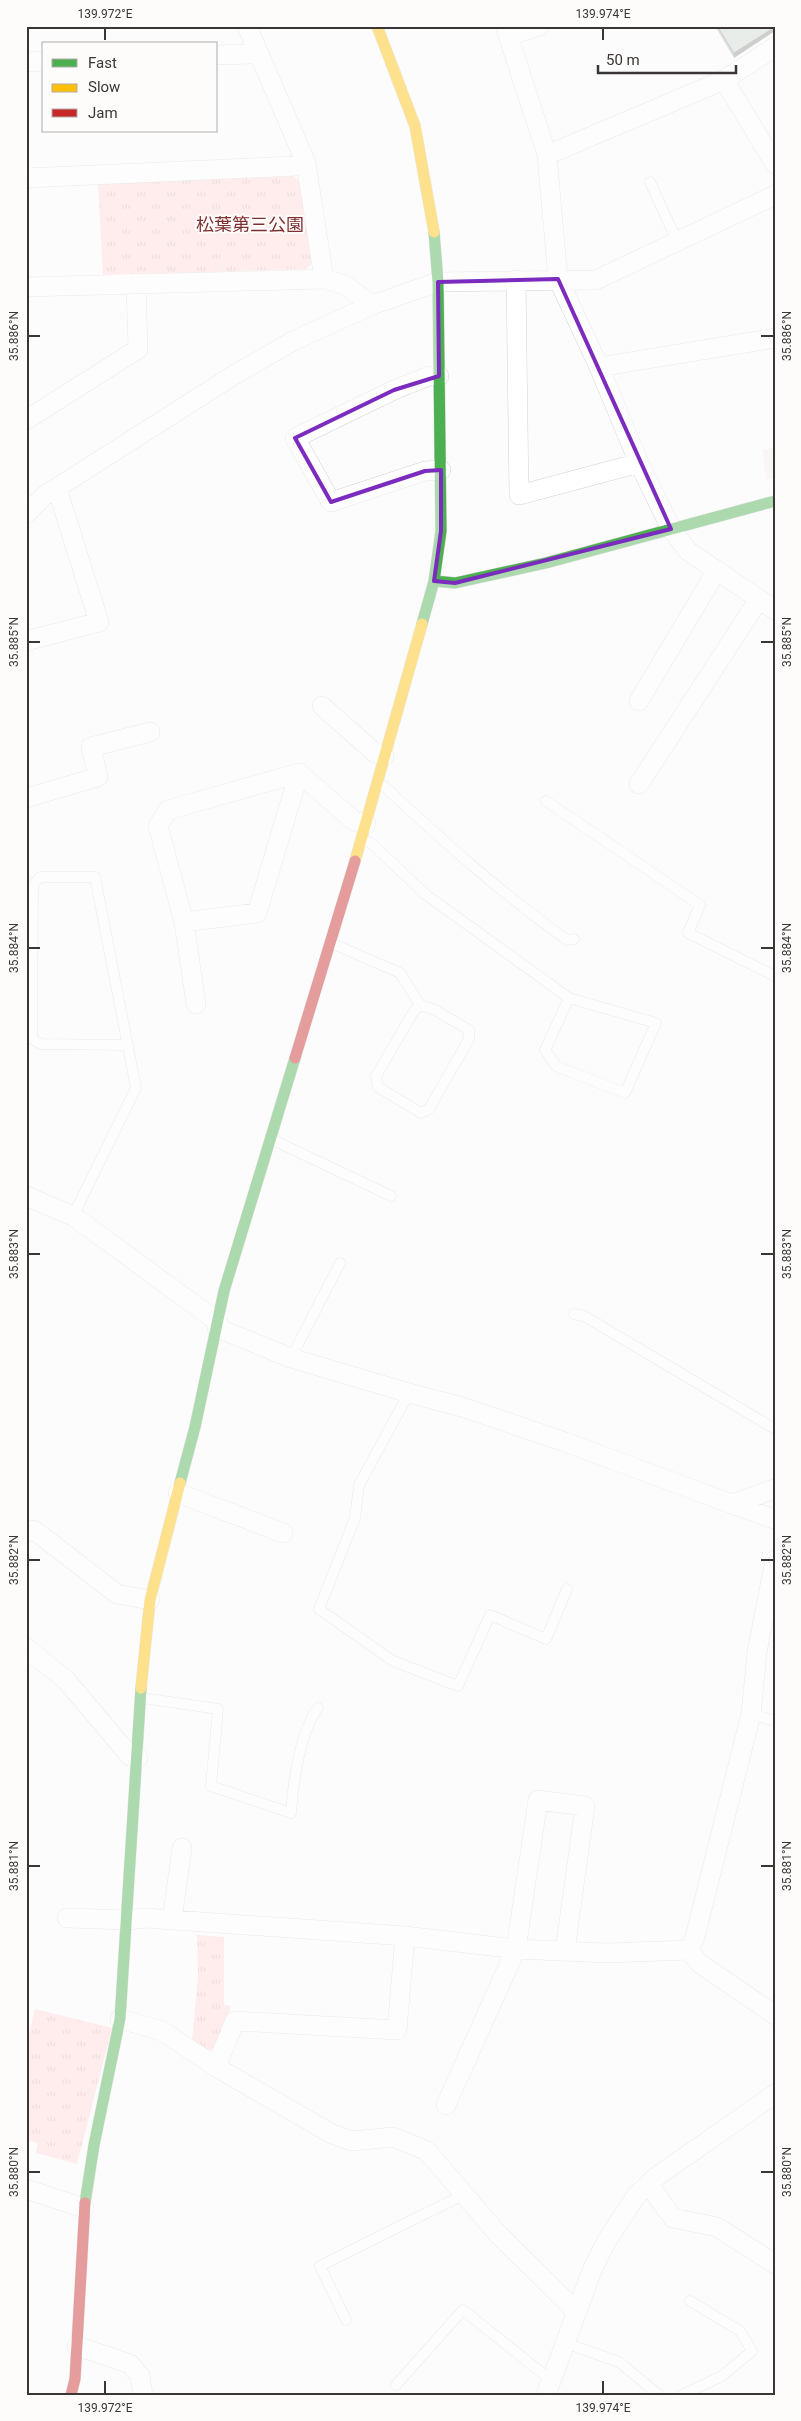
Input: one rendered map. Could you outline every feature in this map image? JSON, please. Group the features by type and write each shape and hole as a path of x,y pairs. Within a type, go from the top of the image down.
{"street":[{"path":"247,26 306,163 324,279"},
{"path":"71,2395 76,2379 84,2208 94,2146 120,2019 150,1600 196,1427 224,1290 363,832 434,581 441,532 438,282 433,226 415,126 377,26"},
{"path":"539,26 507,31 547,155 558,279 599,367 639,463 671,529 688,551 775,610"},
{"path":"547,155 724,80 775,47"},
{"path":"218,55 251,54 257,50"},
{"path":"26,62 42,61"},
{"path":"724,80 775,164"},
{"path":"26,178 296,166 306,163"},
{"path":"26,514 44,496 242,370 293,340 372,305 438,282 596,280 775,195"},
{"path":"26,286 324,279 345,285 372,305"},
{"path":"516,280 519,495 639,463"},
{"path":"26,420 138,349 136,283"},
{"path":"599,367 775,338"},
{"path":"439,376 429,376 394,390 295,438 331,502 425,471 440,470"},
{"path":"26,640 99,622 57,488"},
{"path":"434,581 456,583 546,563 775,501"},
{"path":"639,701 717,570"},
{"path":"639,784 759,599"},
{"path":"322,706 374,752 384,756"},
{"path":"26,798 98,777 91,748 150,732"},
{"path":"299,772 354,821 363,832"},
{"path":"196,1004 184,922 158,826 168,810 299,772"},
{"path":"184,922 257,913 299,772"},
{"path":"26,1196 73,1216 218,1325 291,1358 481,1413 774,1519"},
{"path":"732,1504 774,1487 775,1527"},
{"path":"178,1493 283,1533"},
{"path":"26,1532 34,1530 117,1594 150,1600"},
{"path":"689,1950 695,1937 750,1714 757,1652 775,1560"},
{"path":"26,1648 66,1680 130,1756 138,1758"},
{"path":"446,2105 516,1949 538,1800 585,1806 565,1951"},
{"path":"172,1920 182,1848"},
{"path":"67,1918 128,1920 145,1918 405,1936 516,1949 607,1953 689,1950"},
{"path":"216,2067 235,2021 397,2030 405,1936"},
{"path":"689,1950 700,1963 775,2015"},
{"path":"120,2019 162,2031 216,2067 332,2134 352,2140 394,2137 427,2151 497,2233 577,2312"},
{"path":"549,2388 577,2312 606,2242 626,2210 648,2184 775,2094"},
{"path":"648,2184 673,2218 717,2227 775,2264"},
{"path":"26,2189 84,2208"},
{"path":"77,2346 130,2364 140,2376 143,2395"}],"lane":[{"path":"650,182 677,241"},
{"path":"376,783 385,787 459,856 523,908 567,940 574,939"},
{"path":"546,801 700,905 688,934 775,976"},
{"path":"363,832 370,843 425,894 569,998 656,1023 625,1093 556,1066 545,1050 569,998"},
{"path":"73,1216 136,1088 128,1044 95,877 40,877 33,886 32,1039 41,1044 128,1044"},
{"path":"330,943 400,973 420,1005 434,1010 469,1030 469,1039 429,1109 421,1113 378,1087 376,1076 414,1011 420,1005"},
{"path":"270,1138 391,1196"},
{"path":"291,1358 340,1263"},
{"path":"574,1314 584,1316 775,1429"},
{"path":"409,1393 359,1484 355,1518 319,1609 393,1661 458,1686 490,1616 546,1639 567,1590"},
{"path":"142,1698 218,1709 211,1786 291,1813 293,1786 310,1719 318,1708"},
{"path":"750,1714 775,1721"},
{"path":"346,2320 320,2266 463,2195"},
{"path":"682,2395 722,2376 752,2351 740,2331 690,2302"},
{"path":"396,2385 463,2310 549,2388"},
{"path":"565,2343 619,2362 659,2395"}],"highlighted area":[{"path":"558,279 671,529 455,583 434,581 441,531 441,470 425,471 331,502 295,438 394,390 439,376 438,282"}],"shaded area":[{"path":"775,447 775,478 766,480 763,450"}],"green space":[{"name":"松葉第三公園","path":"293,176 299,181 312,263 306,269 103,275 98,183"},
{"path":"197,1935 224,1937 224,2005 231,2006 217,2047 209,2050 192,2041 198,1977"},
{"path":"35,2009 112,2028 77,2164 36,2153 38,2143 26,2140 26,2045"}],"building":[{"path":"717,26 775,26 775,27 734,53"}],"traffic: fast":[{"path":"422,624 434,581 441,531 438,282 434,232"},
{"path":"434,581 455,583 546,563 775,501"},
{"path":"180,1483 195,1427 224,1291 295,1058"},
{"path":"85,2203 94,2145 120,2019 141,1688"}],"traffic: slow":[{"path":"377,26 415,126 434,232"},
{"path":"355,861 422,624"},
{"path":"141,1688 150,1600 180,1483"}],"traffic: jam":[{"path":"295,1058 355,861"},
{"path":"71,2395 75,2379 85,2203"}]}
